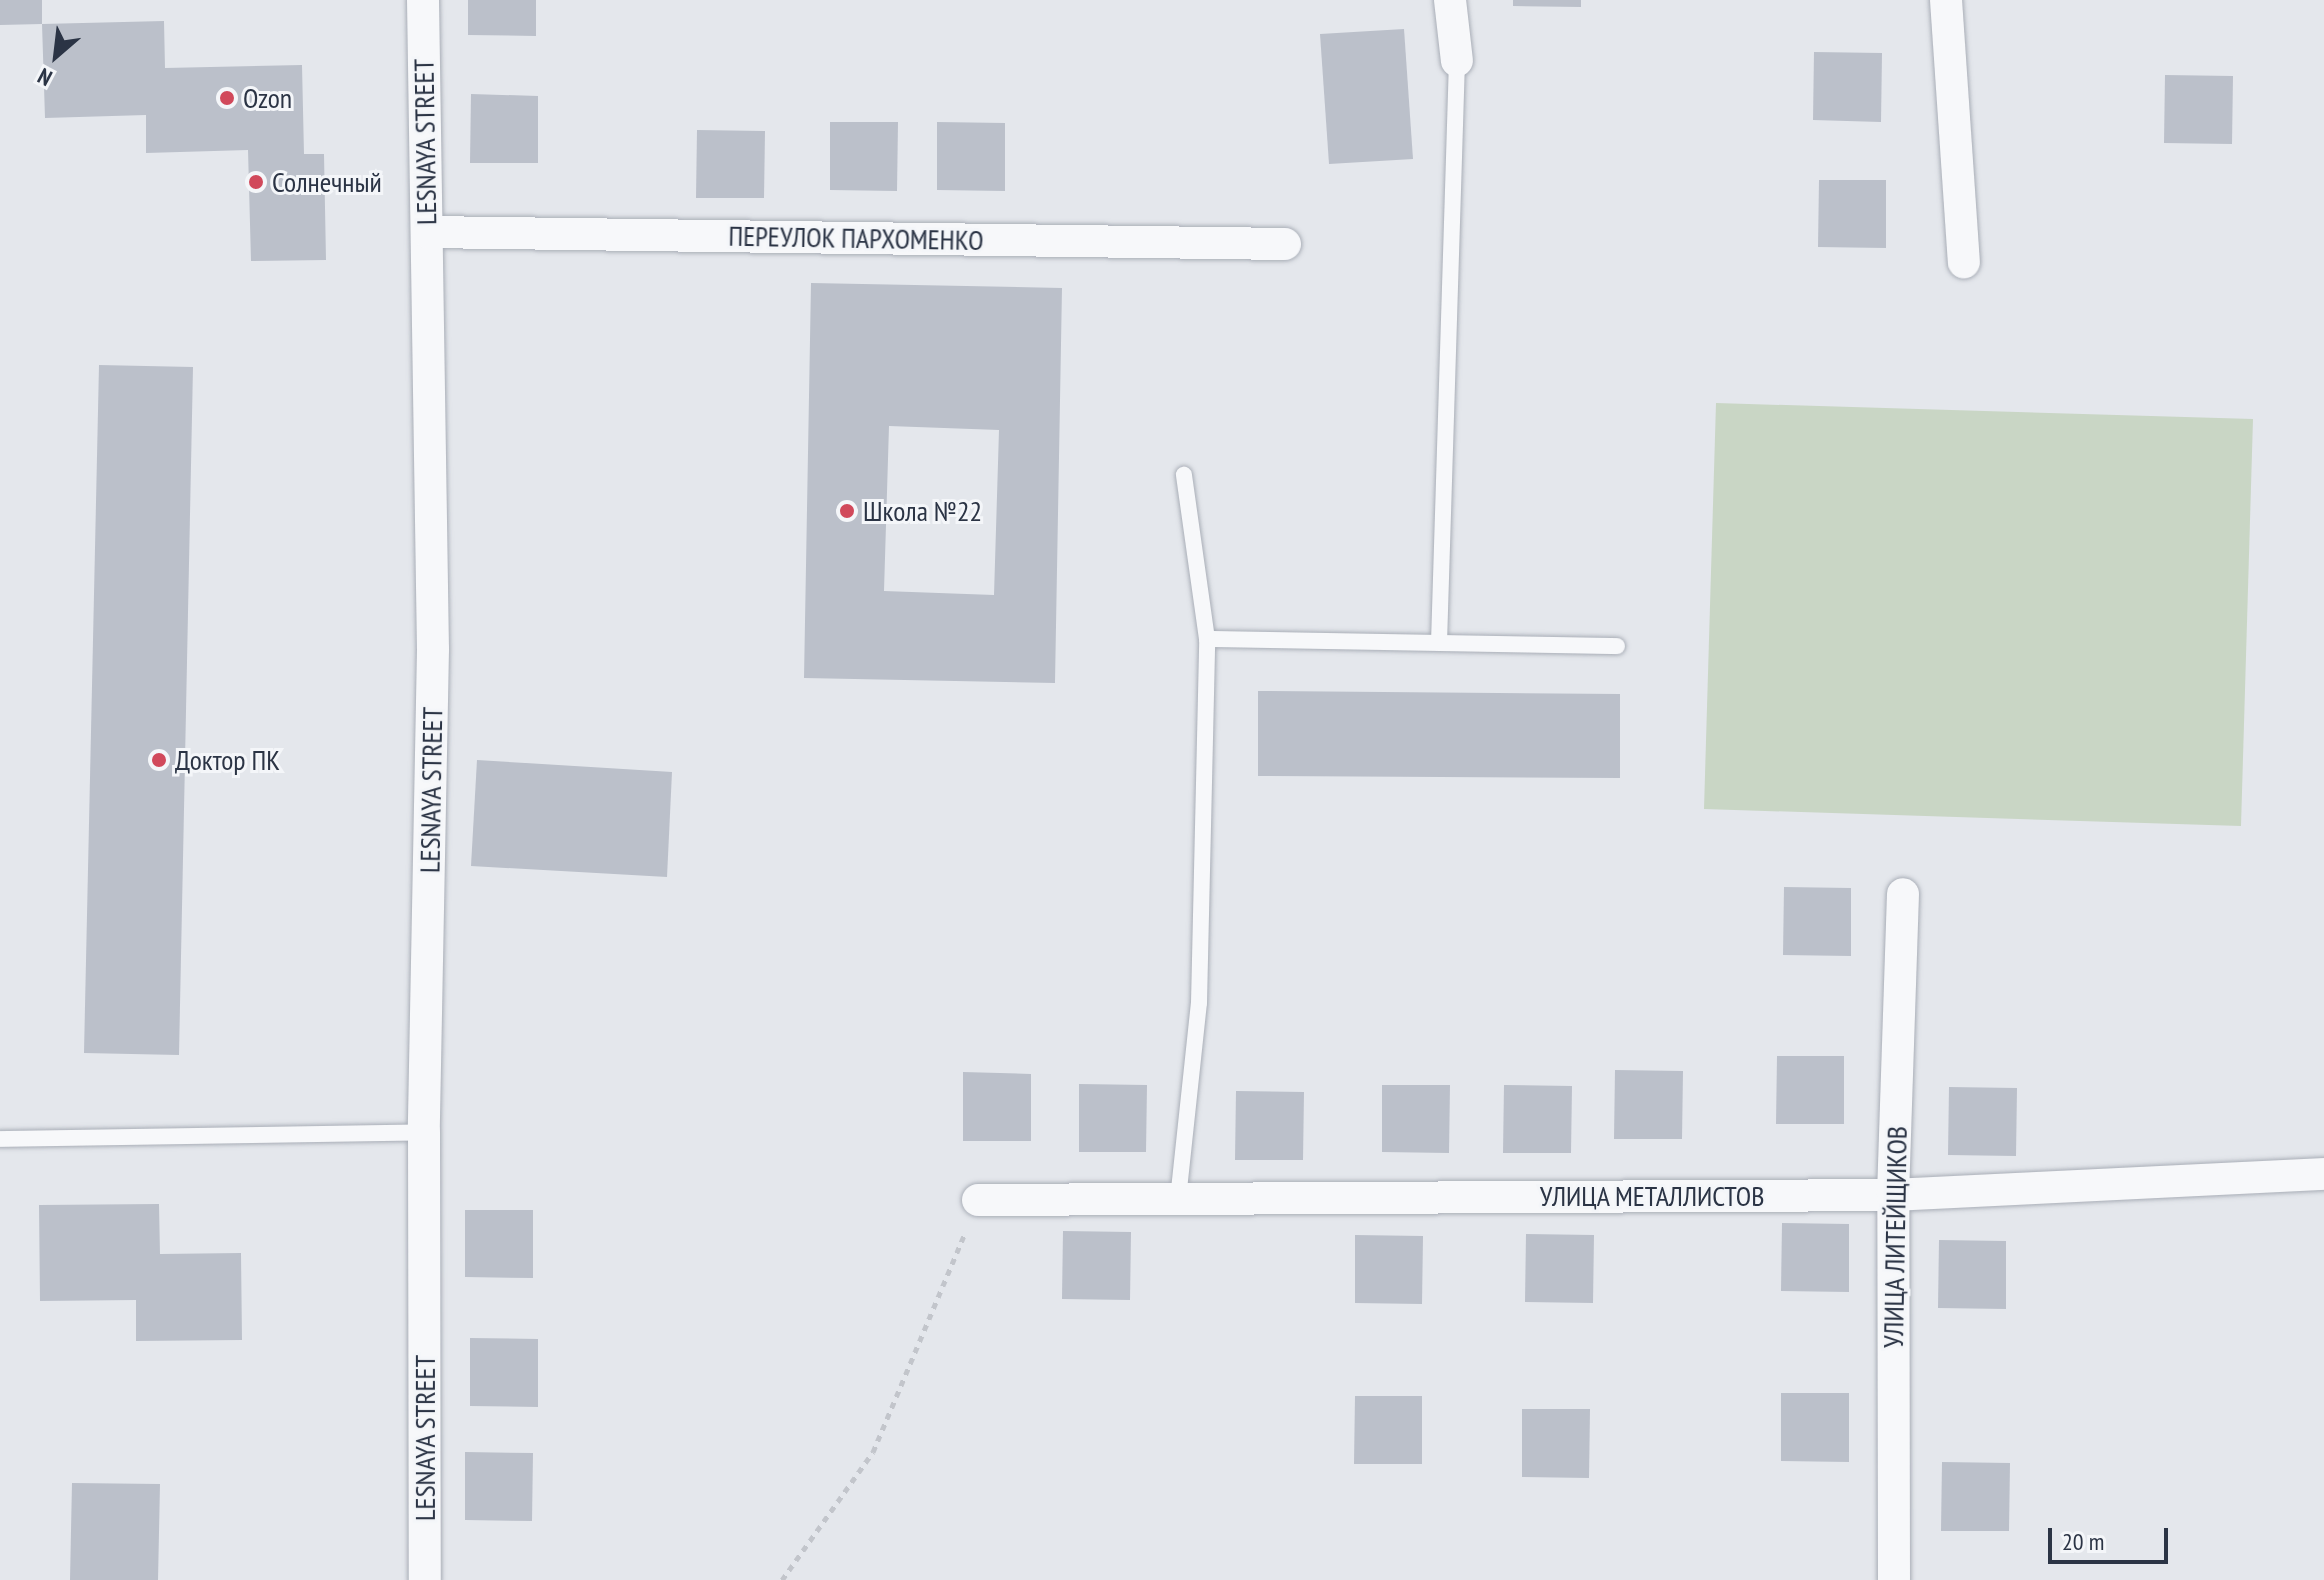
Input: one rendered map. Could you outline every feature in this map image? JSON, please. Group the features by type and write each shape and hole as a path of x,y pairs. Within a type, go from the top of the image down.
{"street":[{"name":"LESNAYA STREET","path":"423,0 433,649 424,1132 425,1580"},
{"path":"1450,0 1457,61"},
{"path":"1946,0 1964,262"},
{"name":"ПЕРЕУЛОК ПАРХОМЕНКО","path":"427,232 1285,244"},
{"name":"УЛИЦА ЛИТЕЙЩИКОВ","path":"1894,1580 1893,1195 1903,894"},
{"name":"УЛИЦА МЕТАЛЛИСТОВ","path":"978,1200 1893,1195 2324,1174"}],"lane":[{"path":"1439,643 1457,61"},
{"path":"1178,1199 1199,1003 1207,639 1184,475"},
{"path":"1207,639 1617,646"},
{"path":"0,1139 424,1132"}],"path":[{"path":"782,1580 873,1452 978,1200"}],"green space":[{"path":"1716,403 2253,419 2241,826 1704,809"}],"building":[{"path":"0,0 42,0 42,24 0,25"},
{"path":"468,0 536,0 536,36 468,35"},
{"path":"1513,0 1581,0 1581,7 1513,6"},
{"path":"164,21 165,68 302,65 304,154 324,154 326,260 251,261 248,150 146,153 146,115 45,118 42,24"},
{"path":"1404,29 1413,159 1329,164 1320,34"},
{"path":"1814,52 1882,53 1881,122 1813,120"},
{"path":"2165,75 2233,76 2232,144 2164,143"},
{"path":"471,94 538,96 538,163 470,163"},
{"path":"830,122 898,122 897,191 830,190"},
{"path":"937,122 1005,123 1005,191 937,190"},
{"path":"697,130 765,131 764,198 696,198"},
{"path":"1819,180 1886,180 1886,248 1818,247"},
{"name":"Школа №22","path":"811,283 1062,288 1055,683 804,678","holes":["889,426 999,430 994,595 884,591"]},
{"path":"99,365 193,367 179,1055 84,1053"},
{"path":"1258,691 1620,694 1620,778 1258,776"},
{"path":"477,760 672,772 667,877 471,866"},
{"path":"1784,887 1851,888 1851,956 1783,955"},
{"path":"1777,1056 1844,1056 1844,1124 1776,1124"},
{"path":"1615,1070 1683,1071 1682,1139 1614,1139"},
{"path":"963,1072 1031,1074 1031,1141 963,1141"},
{"path":"1079,1084 1147,1085 1146,1152 1079,1152"},
{"path":"1382,1085 1450,1085 1449,1153 1382,1152"},
{"path":"1504,1085 1572,1086 1571,1153 1503,1153"},
{"path":"1949,1087 2017,1088 2016,1156 1948,1155"},
{"path":"1236,1091 1304,1092 1303,1160 1235,1160"},
{"path":"159,1204 160,1254 241,1253 242,1340 136,1341 136,1300 40,1301 39,1205"},
{"path":"465,1210 533,1210 533,1278 465,1277"},
{"path":"1782,1223 1849,1224 1849,1292 1781,1291"},
{"path":"1063,1231 1131,1232 1130,1300 1062,1299"},
{"path":"1526,1234 1594,1235 1593,1303 1525,1302"},
{"path":"1355,1235 1423,1236 1422,1304 1355,1303"},
{"path":"1939,1240 2006,1241 2006,1309 1938,1308"},
{"path":"470,1338 538,1339 538,1407 470,1406"},
{"path":"1781,1393 1849,1393 1849,1462 1781,1461"},
{"path":"1355,1396 1422,1396 1422,1464 1354,1464"},
{"path":"1522,1409 1590,1409 1589,1478 1522,1477"},
{"path":"465,1452 533,1453 532,1521 465,1520"},
{"path":"1942,1462 2010,1463 2009,1531 1941,1531"},
{"path":"72,1483 160,1484 158,1580 70,1580"}],"place":[{"name":"Ozon","path":"227,98"},
{"name":"Солнечный","path":"256,182"},
{"name":"Школа №22","path":"847,511"},
{"name":"Доктор ПК","path":"159,760"}]}
